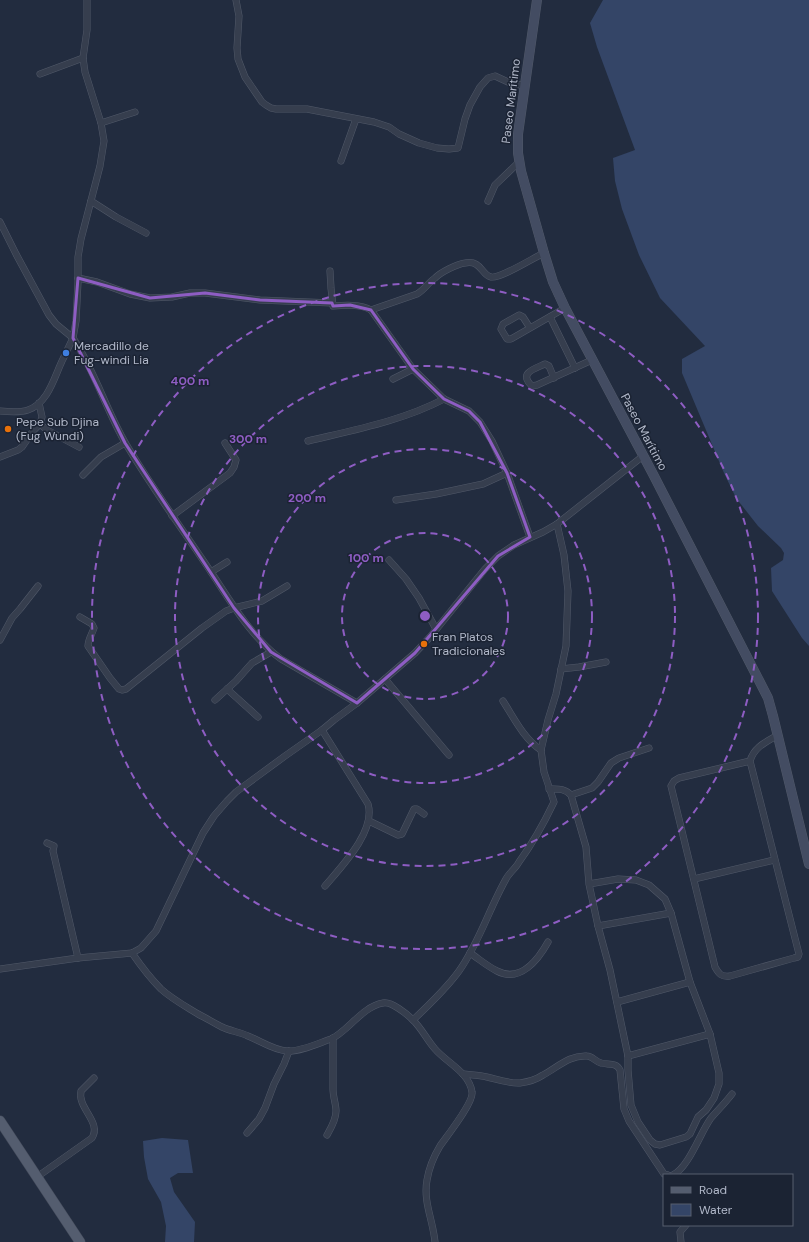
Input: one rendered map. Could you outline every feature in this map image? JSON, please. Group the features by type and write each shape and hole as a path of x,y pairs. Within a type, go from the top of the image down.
{"main road":[{"name":"Paseo Marítimo","path":"537,0 518,134 518,153 519,162 553,282 565,308 768,698 809,864"},
{"path":"0,1121 80,1242"}],"street":[{"path":"0,411 18,412 28,410 39,403 51,388 62,360 73,338 76,320 78,257 100,166 104,141 101,124 85,72 83,58 87,0"},
{"path":"236,0 239,16 237,48 238,59 245,77 262,102 271,108 307,109 356,119 389,127 399,134 419,143 437,148 449,149 458,148 464,119 480,87 488,78 495,76 508,82 524,86"},
{"path":"40,74 83,58"},
{"path":"101,124 135,112"},
{"path":"341,161 356,119"},
{"path":"488,201 495,185 519,162"},
{"path":"91,201 116,217 146,232"},
{"path":"0,222 49,315 56,324 73,338 83,353 126,443 172,516 234,608 271,652 287,663 356,703"},
{"path":"371,310 417,294 423,291 435,278 446,270 465,263 473,263 480,267 489,277 496,277 544,253"},
{"path":"330,272 332,303"},
{"path":"78,278 97,282 130,294 150,298 172,297 190,293 205,293 260,300 332,303 333,306 350,305 371,310 413,370 444,399 469,411 480,422 492,442 507,474 530,537"},
{"path":"530,328 523,317 519,315 503,324 501,329 507,339 509,339 530,328 550,317 565,308"},
{"path":"550,317 575,368"},
{"path":"554,378 548,366 545,364 529,371 526,376 530,385 537,385 554,378 592,360"},
{"path":"393,379 413,370"},
{"path":"308,441 392,420 435,404 444,399"},
{"path":"0,457 22,447 40,424 42,418 39,403"},
{"path":"40,424 47,430 79,447"},
{"path":"82,475 101,457 126,443"},
{"path":"172,516 230,473 236,460 225,443"},
{"path":"0,969 78,958 132,954 141,948 156,931 203,833 220,808 236,792 322,730 415,653 485,569 498,556 514,545 557,524 643,456"},
{"path":"396,500 436,494 483,484 507,474"},
{"path":"413,1020 452,981 470,953 506,877 517,866 529,848 554,802 544,772 541,750 556,694 566,646 568,591 564,555 557,524"},
{"path":"389,560 406,579 436,629"},
{"path":"211,572 226,562"},
{"path":"0,640 12,618 38,586"},
{"path":"80,617 92,624 94,628 88,642 88,646 110,678 119,689 122,690 136,682 202,628 226,611 262,601 287,586"},
{"path":"215,700 252,663 271,652"},
{"path":"562,669 606,662"},
{"path":"385,679 449,755"},
{"path":"227,688 258,717"},
{"path":"503,701 516,723 533,745 541,750"},
{"path":"322,730 368,804 370,810 369,821 355,849 325,886"},
{"path":"750,762 679,778 674,781 671,786 715,967 719,974 724,976 730,976 798,957 799,954 750,762 752,754 759,746 778,735"},
{"path":"571,795 592,788 611,763 619,758 649,748"},
{"path":"549,789 562,789 571,795 586,847 590,884 598,926 617,1002 628,1056 631,1105 638,1122 650,1140 655,1144 660,1145 686,1137 690,1134 698,1117 706,1110 714,1098 719,1084 719,1073 710,1034 690,982 671,913 664,899 648,885 636,880 618,879 590,884"},
{"path":"369,821 398,835 402,834 414,809 417,809 424,814"},
{"path":"47,843 54,846 78,958"},
{"path":"694,879 774,860"},
{"path":"598,926 671,913"},
{"path":"470,953 497,971 506,974 516,974 532,965 548,942"},
{"path":"132,954 146,973 173,999 223,1028 247,1035 275,1048 289,1051 299,1050 333,1038 364,1012 383,1003 389,1003 395,1006 413,1020 436,1050 463,1074 472,1092 470,1102 433,1159 426,1180 425,1199 435,1242"},
{"path":"617,1002 690,982"},
{"path":"628,1056 710,1034"},
{"path":"327,1135 336,1117 332,1089 333,1038"},
{"path":"247,1133 259,1119 265,1108 289,1051"},
{"path":"463,1074 518,1083 532,1080 543,1075 572,1057 589,1056 601,1063 609,1063 619,1067 624,1109 629,1121 664,1174"},
{"path":"37,1177 92,1138 95,1130 94,1125 87,1114 80,1092 94,1078"},
{"path":"676,1174 686,1163 712,1118 732,1094"},
{"path":"681,1242 680,1232 685,1226"}],"highlighted area":[{"path":"78,278 150,298 205,293 260,300 332,303 333,306 350,305 371,310 413,369 444,399 469,411 480,422 507,473 530,537 498,556 415,653 357,703 271,652 234,608 125,443 73,338"}],"water":[{"path":"603,0 809,0 809,646 802,638 772,591 771,568 783,560 784,553 781,548 758,526 736,498 682,373 682,359 705,346 660,298 639,255 622,209 615,181 613,158 635,150 597,47 590,23"},
{"path":"162,1138 188,1140 193,1173 178,1173 170,1178 174,1192 195,1222 194,1242 165,1242 166,1226 161,1202 148,1179 143,1141"}],"place":[{"name":"Mercadillo de Fug-windi Lia","path":"66,353"},
{"name":"Pepe Sub Djina (Fug Wundi)","path":"8,429"},
{"name":"Fran Platos Tradicionales","path":"424,644"}]}
